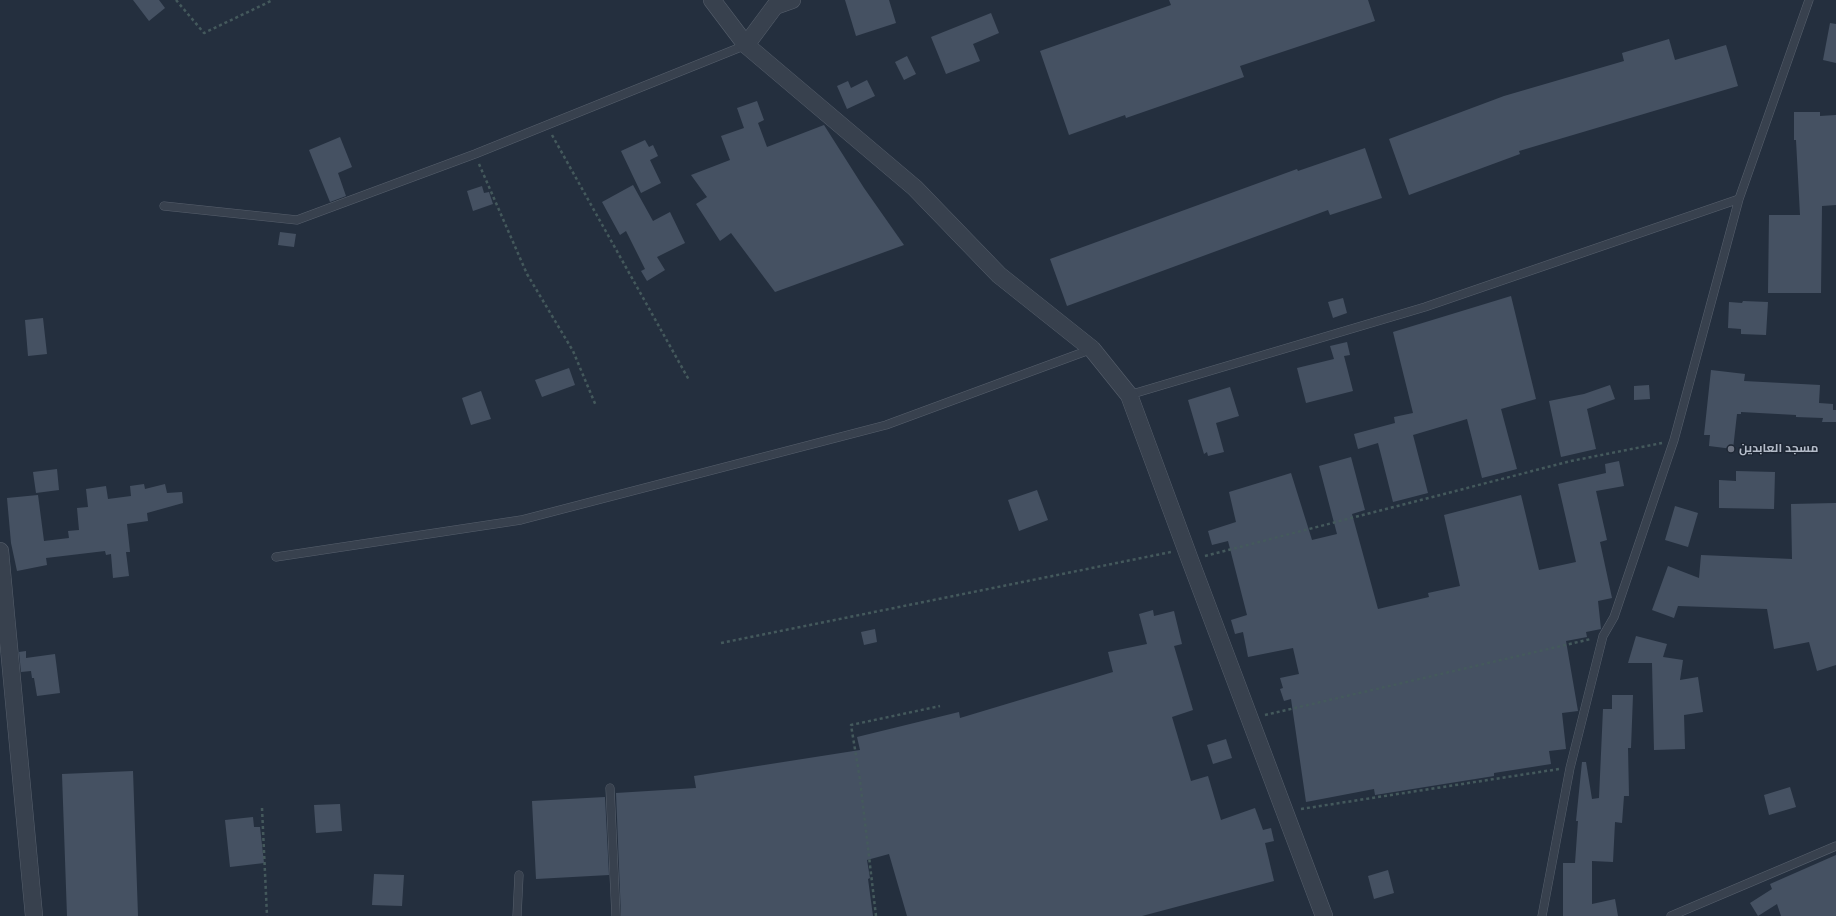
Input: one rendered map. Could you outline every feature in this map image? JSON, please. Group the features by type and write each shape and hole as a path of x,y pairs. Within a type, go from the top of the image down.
{"street":[{"path":"712,0 746,45 915,188 999,275 1092,349 1129,395 1324,916"},
{"path":"746,45 775,6 792,0"},
{"path":"0,551 34,916"}],"lane":[{"path":"1542,916 1570,768 1603,636 1614,617 1674,440 1739,199 1809,0"},
{"path":"164,206 297,220 547,126 746,45"},
{"path":"1129,395 1425,307 1739,199"},
{"path":"276,557 529,518 886,425 1092,349"},
{"path":"610,788 616,916"},
{"path":"1671,916 1836,846"},
{"path":"518,916 519,875"}],"path":[{"path":"176,0 204,33 272,0"},
{"path":"547,126 689,380"},
{"path":"475,154 527,274 573,351 596,406"},
{"path":"721,643 1174,551 1190,560 1571,461 1674,440"},
{"path":"1251,719 1603,636"},
{"path":"876,916 860,780 851,725 940,706"},
{"path":"1286,812 1570,768"},
{"path":"262,808 266,916"}],"building":[{"path":"133,0 159,0 165,8 149,21"},
{"path":"845,0 889,0 896,23 856,36"},
{"path":"1169,0 1368,0 1375,21 1240,66 1244,77 1126,118 1125,115 1069,135 1040,51 1171,5"},
{"path":"991,13 999,33 973,44 980,61 946,74 931,37"},
{"path":"1830,23 1836,24 1836,63 1823,60"},
{"path":"1669,39 1675,60 1726,45 1738,86 1519,151 1520,154 1409,195 1389,139 1504,96 1624,61 1622,53"},
{"path":"907,56 916,74 904,80 895,62"},
{"path":"867,80 875,96 847,109 837,86 848,81 851,88"},
{"path":"757,101 764,120 758,123 767,147 824,125 864,188 904,245 775,292 731,233 720,241 696,204 707,197 691,175 730,160 721,136 744,128 737,108"},
{"path":"1794,112 1820,112 1820,116 1836,115 1836,205 1822,206 1821,293 1768,293 1769,215 1800,215 1796,140 1794,140"},
{"path":"340,137 352,167 338,173 346,196 330,202 309,150"},
{"path":"645,140 649,147 653,145 658,156 650,160 661,183 641,193 621,151"},
{"path":"1365,148 1382,198 1330,215 1328,210 1067,306 1050,259 1297,169 1298,171"},
{"path":"633,185 653,221 670,212 685,243 657,257 665,270 647,281 641,271 645,269 626,231 620,235 602,202"},
{"path":"482,186 484,193 489,192 493,204 473,211 467,191"},
{"path":"280,232 296,234 294,247 278,245"},
{"path":"1511,296 1536,399 1501,409 1517,469 1482,478 1467,419 1413,435 1428,493 1393,502 1378,443 1358,449 1354,434 1395,423 1394,417 1413,413 1393,332"},
{"path":"1343,298 1347,313 1333,318 1328,302"},
{"path":"1743,301 1768,302 1766,335 1741,334 1741,329 1728,328 1729,302 1742,303"},
{"path":"43,318 47,354 28,356 25,320"},
{"path":"1347,342 1350,355 1344,356 1353,391 1306,403 1297,368 1334,359 1330,346"},
{"path":"569,368 575,385 542,397 535,380"},
{"path":"1711,370 1745,374 1744,381 1820,385 1819,403 1833,404 1833,410 1836,410 1836,422 1822,422 1823,418 1796,417 1796,415 1741,412 1741,414 1737,414 1733,449 1709,446 1710,435 1704,435"},
{"path":"1610,385 1615,399 1587,409 1596,449 1561,457 1549,401 1584,394"},
{"path":"1649,385 1650,399 1634,400 1634,386"},
{"path":"1230,387 1239,416 1216,423 1224,452 1208,456 1207,452 1204,454 1188,400"},
{"path":"481,391 491,419 471,425 462,398"},
{"path":"1351,457 1365,510 1352,514 1378,609 1429,597 1428,593 1460,586 1444,515 1521,495 1539,570 1576,562 1558,484 1606,473 1605,464 1619,461 1624,486 1596,491 1607,540 1600,542 1612,598 1598,601 1601,629 1586,632 1587,637 1566,641 1578,711 1562,713 1566,749 1549,751 1551,764 1494,773 1494,776 1375,795 1374,789 1306,802 1291,699 1284,701 1280,689 1283,688 1280,678 1299,674 1293,648 1248,657 1243,632 1235,634 1231,620 1247,615 1228,541 1212,545 1208,531 1236,522 1229,492 1291,473 1312,540 1337,534 1319,466"},
{"path":"57,469 59,490 36,493 33,472"},
{"path":"1736,471 1775,472 1774,509 1719,508 1719,480 1736,481"},
{"path":"144,484 145,489 165,484 167,493 182,492 183,503 147,513 148,521 127,524 130,552 126,552 129,576 113,578 111,554 106,555 105,551 46,558 47,565 17,571 11,543 7,498 38,495 44,541 69,538 68,531 79,530 77,508 88,507 86,489 106,486 108,499 131,496 130,486"},
{"path":"1037,490 1048,520 1019,531 1008,500"},
{"path":"1836,503 1836,665 1817,671 1809,642 1774,649 1767,609 1678,606 1674,618 1652,610 1668,566 1699,578 1701,555 1792,559 1791,504"},
{"path":"1675,506 1698,513 1688,547 1665,540"},
{"path":"1153,610 1154,616 1174,611 1182,644 1174,646 1193,710 1172,717 1191,781 1208,776 1221,820 1255,808 1263,830 1271,828 1274,841 1265,843 1274,881 1142,916 907,916 889,854 867,860 873,916 621,916 616,793 696,788 694,776 860,750 857,737 959,712 960,718 1113,672 1108,652 1147,644 1139,614"},
{"path":"875,629 877,642 864,645 861,632"},
{"path":"1636,636 1667,644 1663,657 1683,660 1680,680 1698,677 1703,712 1684,715 1685,749 1654,750 1652,663 1628,663"},
{"path":"26,651 26,658 55,654 60,693 37,696 34,678 32,678 31,671 21,672 19,652"},
{"path":"1612,695 1633,695 1631,748 1628,748 1629,796 1624,796 1622,823 1615,822 1613,862 1592,861 1592,904 1615,899 1618,916 1563,916 1563,863 1575,863 1578,821 1576,821 1582,762 1586,762 1592,799 1599,798 1603,709 1612,709"},
{"path":"1226,739 1232,758 1213,764 1207,745"},
{"path":"133,771 138,916 67,916 62,774"},
{"path":"1790,787 1796,807 1769,815 1764,795"},
{"path":"605,797 609,875 536,879 532,801"},
{"path":"340,804 342,831 316,833 314,805"},
{"path":"253,817 254,827 260,827 264,863 230,867 225,820"},
{"path":"1836,855 1836,916 1781,916 1777,904 1758,916 1750,903 1772,889 1770,884"},
{"path":"1388,870 1394,893 1374,899 1368,876"},
{"path":"374,874 404,875 402,906 372,905"}],"place":[{"name":"مسجد العابدين","path":"1731,449"}]}
